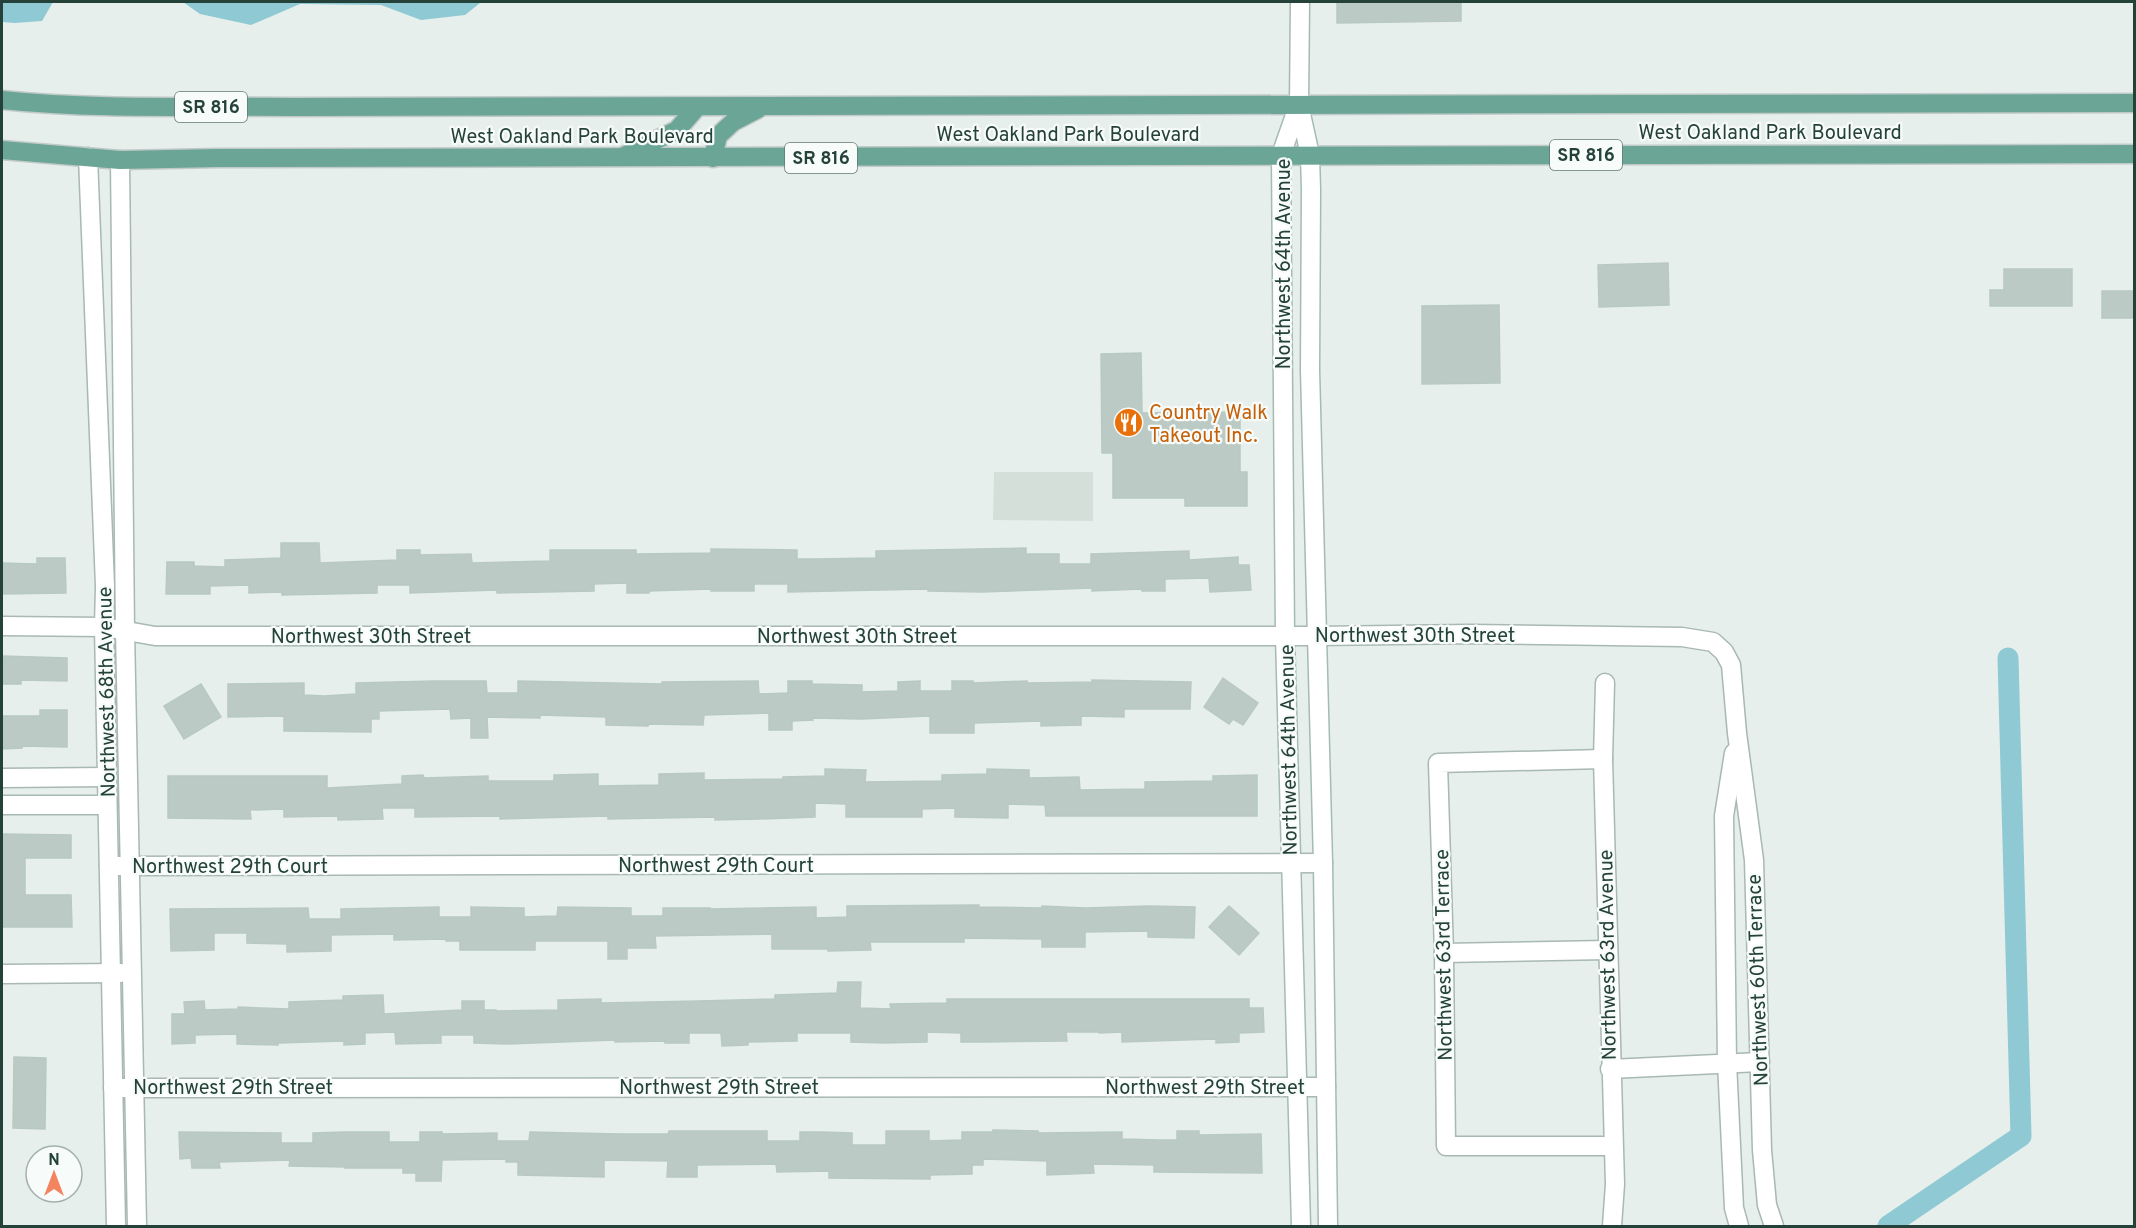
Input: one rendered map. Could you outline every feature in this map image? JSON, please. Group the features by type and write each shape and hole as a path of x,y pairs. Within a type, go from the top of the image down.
{"main road":[{"name":"West Oakland Park Boulevard","path":"2,100 129,106 697,107 2134,103"},
{"path":"622,157 676,130 697,107"},
{"path":"713,158 718,136 734,122 762,107"},
{"name":"West Oakland Park Boulevard","path":"2,150 120,160 2134,154"}],"street":[{"path":"1299,104 1300,2"},
{"name":"Northwest 64th Avenue","path":"1299,104 1281,155 1285,636 1300,1227"},
{"name":"Northwest 64th Avenue","path":"1299,104 1310,155 1310,369 1313,412 1323,863 1328,1227"},
{"name":"Northwest 68th Avenue","path":"88,157 105,586 106,777 116,1227"},
{"name":"Northwest 68th Avenue","path":"120,160 125,630 137,1227"},
{"path":"1282,338 1294,356 1310,369"},
{"path":"1283,374 1297,385 1313,412"},
{"name":"Northwest 30th Street","path":"2,626 104,627 155,636 1470,634 1682,637 1713,642"},
{"name":"Northwest 60th Terrace","path":"1713,642 1724,652 1731,665 1737,733 1754,860 1762,1150 1767,1205 1774,1227"},
{"name":"Northwest 63rd Avenue","path":"1605,683 1603,759 1615,1184 1612,1227"},
{"name":"Northwest 60th Terrace","path":"1737,733 1724,816 1727,1063 1734,1208 1739,1227"},
{"name":"Northwest 63rd Terrace","path":"1603,759 1438,764 1444,953 1446,1146 1613,1146"},
{"path":"2,778 106,777"},
{"path":"2,805 107,805"},
{"name":"Northwest 29th Court","path":"109,866 1323,863"},
{"path":"1444,953 1607,950"},
{"path":"1726,963 1757,963"},
{"path":"2,974 132,973"},
{"path":"1610,1069 1760,1062"},
{"name":"Northwest 29th Street","path":"113,1088 1326,1087"}],"shaded area":[{"path":"994,472 1093,472 1093,521 993,520"}],"water":[{"path":"2,2 53,2 42,21 15,23 2,22"},
{"path":"183,2 480,3 465,15 421,20 381,5 300,4 251,25 200,14"}],"building":[{"path":"1337,2 1461,2 1461,21 1337,23"},
{"path":"1668,263 1669,305 1599,307 1598,265"},
{"path":"2004,269 2072,269 2072,306 1990,306 1990,290 2004,290"},
{"path":"2102,291 2134,291 2134,318 2102,318"},
{"path":"1499,305 1500,383 1422,384 1422,306"},
{"path":"1141,353 1142,413 1240,412 1240,472 1247,472 1247,506 1185,506 1185,498 1113,498 1113,453 1102,453 1101,354"},
{"path":"281,543 319,543 320,563 397,560 397,550 420,550 420,555 471,554 472,563 550,561 550,550 636,550 636,554 711,553 711,549 797,550 797,559 816,559 876,558 876,551 1026,548 1026,554 1059,554 1059,564 1091,564 1091,554 1189,551 1189,560 1238,557 1238,565 1249,565 1251,590 1210,592 1209,578 1165,579 1165,591 1142,591 1142,589 1092,591 1092,588 982,592 928,591 928,589 788,592 788,584 754,584 754,591 711,591 711,589 627,593 627,583 594,584 594,591 497,593 497,590 410,593 410,585 377,585 377,593 282,595 282,592 249,593 249,585 210,586 210,594 166,594 167,562 194,562 194,566 225,567 225,560 281,558"},
{"path":"37,558 65,558 66,593 2,594 2,563 37,564"},
{"path":"2,656 67,658 67,681 21,680 21,684 2,684"},
{"path":"1223,678 1258,703 1243,725 1233,719 1229,724 1204,707"},
{"path":"1092,680 1191,682 1190,709 1124,709 1124,717 1081,716 1081,725 1041,726 1041,721 974,723 974,733 930,733 930,716 861,719 812,718 813,720 792,721 792,730 769,730 769,713 704,715 703,725 649,724 648,726 606,725 606,717 540,715 540,718 487,717 488,738 471,738 471,718 451,719 450,709 379,711 379,719 371,719 371,732 284,731 284,716 228,717 228,684 304,683 304,695 324,696 356,694 356,683 486,681 487,693 518,693 518,681 662,684 662,682 758,681 759,694 788,693 788,681 862,685 862,692 898,691 898,682 920,681 920,691 952,691 952,681 973,681 973,683 1027,681 1027,683 1092,682"},
{"path":"201,684 221,717 184,739 164,706"},
{"path":"40,710 67,710 67,747 22,746 22,748 2,749 2,716 40,716"},
{"path":"825,769 866,770 865,782 942,781 942,775 987,774 987,769 1029,770 1029,778 1079,777 1080,790 1145,789 1145,782 1213,781 1213,776 1257,775 1257,816 1046,816 1045,805 1008,804 1008,818 955,817 955,808 922,809 922,817 846,817 846,804 815,803 815,817 760,819 715,820 715,817 608,819 608,816 500,819 500,816 415,817 415,808 382,808 383,819 338,820 338,816 284,817 284,809 250,810 251,819 168,818 168,776 327,776 327,788 402,784 402,776 423,775 424,778 488,776 488,781 554,781 554,775 598,774 598,786 659,785 659,774 704,773 704,780 783,779 783,777 825,776"},
{"path":"2,834 71,835 71,858 25,858 25,895 71,895 72,927 2,927"},
{"path":"979,905 979,907 1042,908 1042,906 1195,907 1194,938 1148,937 1148,931 1085,932 1085,947 1042,947 1042,939 964,938 964,942 870,942 871,950 828,951 828,949 772,949 772,934 655,936 656,948 627,948 627,959 608,959 608,941 535,941 535,950 460,950 460,941 446,941 446,939 394,940 394,934 331,935 331,951 287,952 287,944 247,943 247,933 214,933 214,950 171,951 170,909 308,908 309,919 341,919 341,909 439,907 439,917 471,917 471,907 524,908 524,917 557,916 558,907 631,908 631,916 663,916 663,908 816,907 816,918 847,917 847,906"},
{"path":"1229,906 1259,933 1239,955 1209,927"},
{"path":"838,982 861,982 860,1008 891,1009 890,1004 947,1003 947,999 1249,999 1249,1008 1263,1008 1264,1032 1239,1033 1239,1042 1216,1043 1216,1039 1122,1042 1122,1032 1066,1032 1067,1041 961,1042 961,1033 927,1032 927,1042 883,1043 851,1042 851,1033 797,1033 797,1041 748,1042 748,1045 722,1046 721,1033 689,1033 689,1043 615,1042 615,1040 474,1043 474,1035 441,1035 441,1043 396,1044 395,1032 365,1033 365,1044 344,1045 344,1041 278,1043 278,1045 237,1044 237,1034 195,1035 195,1043 172,1044 172,1014 185,1014 184,1002 204,1001 205,1010 238,1009 238,1007 289,1009 289,1002 343,1000 343,996 383,995 384,1014 462,1010 462,1001 484,1001 484,1010 558,1010 558,1000 601,999 601,1003 699,1001 775,999 775,995 837,993"},
{"path":"14,1057 46,1058 45,1129 13,1128"},
{"path":"993,1130 1038,1131 1038,1133 1122,1132 1122,1139 1159,1140 1177,1140 1177,1131 1199,1131 1199,1135 1261,1134 1262,1173 1154,1172 1154,1165 1093,1164 1094,1173 1047,1175 1047,1161 983,1159 983,1165 972,1165 972,1174 930,1175 930,1179 829,1178 829,1171 777,1172 776,1164 697,1165 697,1177 667,1177 668,1161 604,1160 604,1177 518,1175 518,1162 506,1162 506,1159 442,1160 441,1181 416,1181 416,1173 403,1173 403,1168 289,1166 290,1160 219,1162 220,1168 192,1168 191,1158 180,1159 179,1132 281,1133 281,1143 313,1143 313,1133 345,1132 389,1132 389,1142 420,1142 420,1132 497,1133 497,1141 529,1141 530,1132 668,1134 669,1131 767,1131 767,1141 800,1141 800,1132 822,1132 852,1133 852,1145 886,1145 886,1131 929,1131 929,1141 962,1140 962,1132 993,1132"}],"waterway":[{"path":"1888,1226 2021,1136 2008,658"}],"place":[{"name":"Country Walk Takeout Inc.","path":"1128,423"}]}
